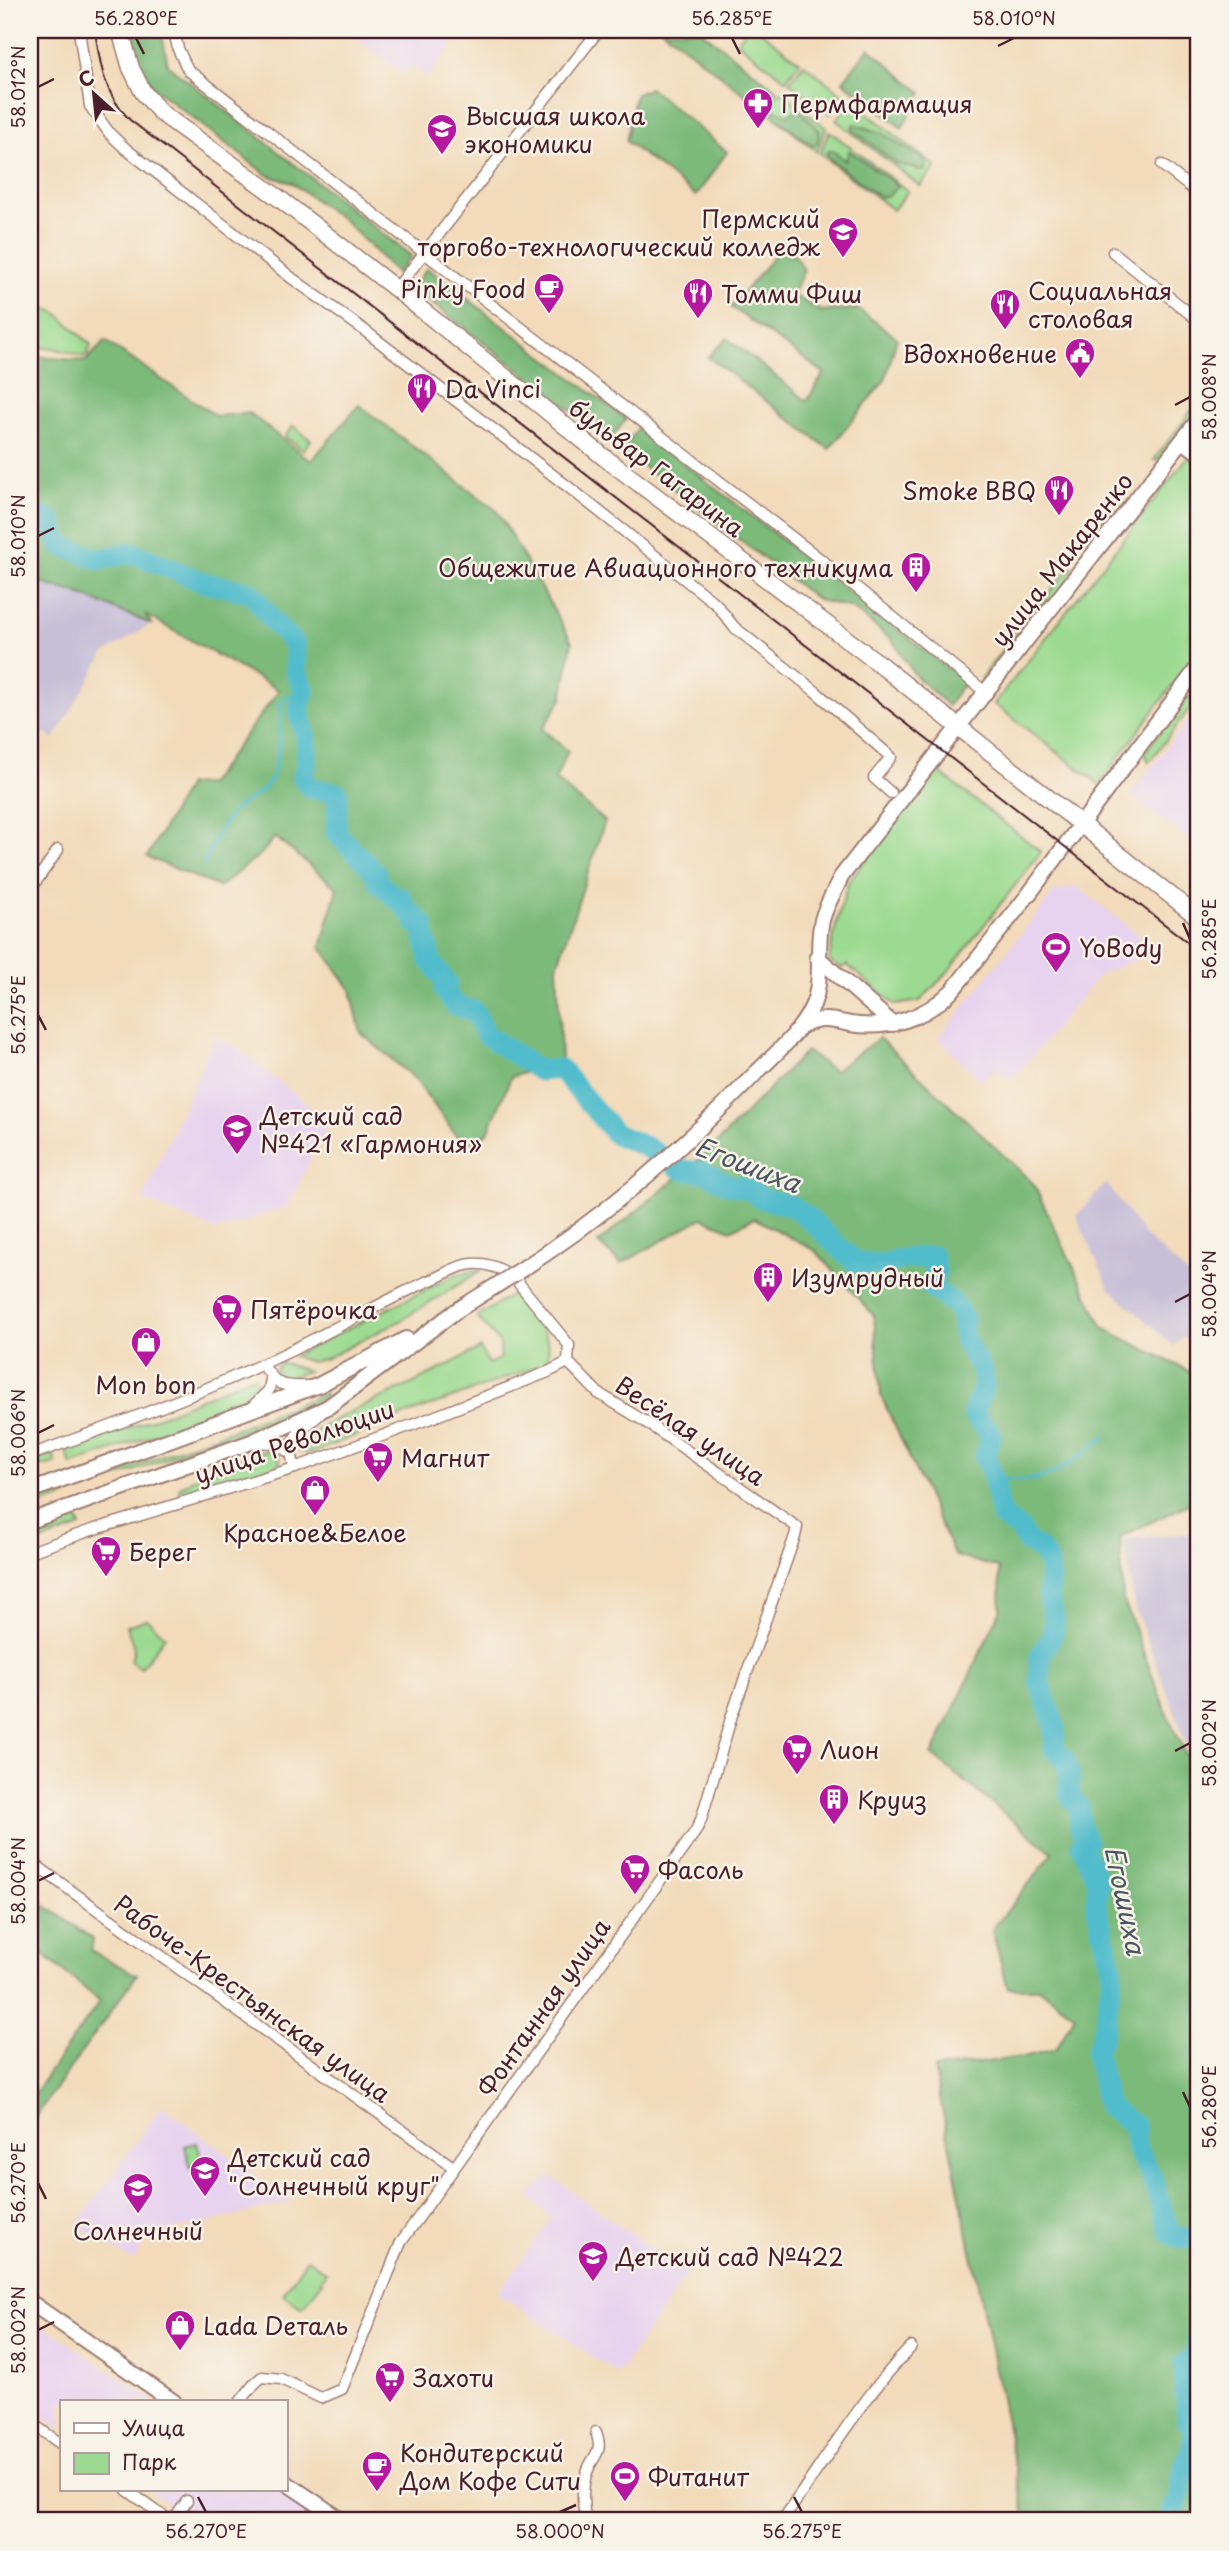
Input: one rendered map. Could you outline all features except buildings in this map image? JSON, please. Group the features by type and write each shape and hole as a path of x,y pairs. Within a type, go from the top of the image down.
{"main road":[{"name":"бульвар Гагарина","path":"120,30 131,68 143,92 161,113 280,199 396,289 595,451 746,562 1199,918"},
{"name":"улица Макаренко","path":"958,728 1199,419"},
{"path":"1183,441 1199,453"},
{"path":"802,1026 814,1020 829,1019 874,1026 894,1024 929,1010 952,991 1199,666"},
{"name":"улица Революции","path":"30,1491 337,1378 456,1311 540,1258 657,1168 734,1096 802,1026 813,1007 818,990 817,957 821,922 841,877 958,728"},
{"path":"817,957 894,1024"},
{"name":"улица Революции","path":"30,1521 251,1442 328,1407 456,1311"},
{"path":"30,2302 171,2400"},
{"path":"287,2483 343,2521"}],"street":[{"path":"79,30 90,106 110,134 293,279 360,327 716,604 734,627 815,691 891,757 874,778 891,793"},
{"name":"бульвар Гагарина","path":"174,30 178,49 188,70 808,550 985,692"},
{"path":"396,289 599,30"},
{"path":"1162,165 1199,194"},
{"path":"1113,252 1198,317"},
{"path":"30,890 58,850"},
{"path":"30,1455 125,1422 263,1364 403,1293 463,1266 493,1266 507,1272 516,1280 569,1345 568,1362"},
{"name":"улица Революции","path":"30,1552 89,1531 295,1468 431,1419 568,1362"},
{"name":"Весёлая улица","path":"568,1362 598,1394 644,1421 797,1527"},
{"path":"263,1364 271,1379 278,1384 296,1387 319,1385"},
{"path":"237,1417 259,1402 269,1390 271,1379"},
{"path":"295,1468 289,1452 292,1442 328,1407"},
{"path":"251,1442 274,1443 289,1452"},
{"name":"Фонтанная улица","path":"242,2400 262,2377 281,2379 321,2398 342,2389 401,2242 692,1837 701,1820 732,1715 797,1527"},
{"name":"Рабоче-Крестьянская улица","path":"30,1861 453,2167"},
{"path":"782,2521 842,2433 911,2347"},
{"path":"30,2422 60,2443"},
{"path":"586,2521 581,2501 587,2471 601,2444 596,2432"},
{"path":"130,2492 172,2521 187,2501"},
{"path":"30,2514 40,2521"}],"shaded area":[{"path":"341,30 449,30 458,37 427,78 412,66 404,75 347,31 345,33"},
{"path":"30,580 74,592 151,624 105,653 54,739 30,724"},
{"path":"1199,706 1199,848 1129,795"},
{"path":"1076,886 1159,951 1100,974 1010,1080 994,1068 982,1081 937,1038 1054,892"},
{"name":"Детский сад №421 «Гармония»","path":"215,1036 239,1050 329,1121 288,1206 217,1231 142,1200"},
{"path":"1106,1183 1145,1236 1199,1285 1199,1349 1183,1337 1174,1346 1109,1288 1076,1216"},
{"path":"1194,1533 1199,1563 1199,1767 1188,1748 1134,1606 1124,1539"},
{"path":"162,2105 292,2202 150,2234 133,2261 77,2225"},
{"name":"Детский сад №422","path":"549,2175 687,2274 618,2374 498,2293 551,2219 529,2196"},
{"path":"30,2317 152,2400 60,2400 60,2428 30,2407"},
{"path":"151,2492 282,2492 320,2521 188,2521 190,2519"}],"green space":[{"path":"133,30 161,30 168,65 411,256 397,274 347,223 292,183 267,175 154,88 139,66"},
{"path":"663,30 700,30 777,90 762,108"},
{"path":"746,30 759,30 800,62 786,80 737,42"},
{"path":"869,48 922,93 902,128 843,81"},
{"path":"804,64 844,96 830,114 789,82"},
{"path":"650,88 727,152 696,196 626,141 635,95"},
{"path":"781,91 826,128 817,152 766,110"},
{"path":"851,101 936,167 920,186 836,120"},
{"path":"773,109 787,115 799,109 820,131 817,144 813,146 770,112"},
{"path":"854,124 882,133 927,162 924,171 897,164 852,129"},
{"path":"829,131 908,191 893,210 820,154"},
{"path":"832,150 846,161 849,151 898,186 889,195 880,197 830,159 826,153"},
{"path":"786,242 804,270 792,295 821,311 858,309 897,338 885,380 829,449 708,357 727,338 807,401 824,373 731,307"},
{"path":"427,268 626,419 610,440 412,288"},
{"path":"30,302 57,313 91,345 86,357 53,348 30,348"},
{"path":"105,341 216,416 249,413 311,461 359,405 497,511 572,642 562,699 542,729 568,751 555,780 605,821 557,966 561,1061 511,1077 488,1133 463,1145 414,1078 361,1033 351,990 321,947 337,888 275,837 261,854 219,887 147,857 188,785 209,784 279,690 146,615 151,624 74,592 30,580 30,356 86,361"},
{"path":"1191,411 1196,415 1159,461 1154,460"},
{"path":"293,426 311,440 303,450 285,437"},
{"path":"638,428 967,683 959,689 948,706 914,674 893,641 852,608 818,600 622,450"},
{"path":"1188,457 1199,465 1199,650 1099,784 994,704"},
{"path":"1071,566 1073,568 1062,592 1019,641 1013,638"},
{"path":"1004,648 1009,652 986,681 981,678"},
{"path":"1187,697 1197,699 1149,762 1144,753"},
{"path":"935,769 1041,852 946,974 920,1001 895,1005 847,965 841,968 829,961 837,920 849,881"},
{"path":"879,1038 1033,1183 1103,1328 1199,1376 1199,1499 1120,1537 1123,1599 1167,1714 1199,1781 1199,2521 1026,2521 934,2069 1023,2057 1056,2049 1075,2015 1038,1988 1008,1988 992,1930 1053,1853 932,1755 1001,1609 999,1568 955,1556 881,1396 874,1316 816,1251 754,1218 731,1230 702,1218 621,1264 598,1243 709,1151 806,1051 834,1071"},
{"path":"482,1270 400,1321 325,1359 311,1362 293,1356 457,1274"},
{"path":"515,1293 545,1334 549,1353 547,1363 408,1414 313,1453 300,1452 300,1439 480,1348 488,1364 501,1358 500,1343 477,1317"},
{"path":"281,1362 308,1371 283,1379 278,1377 275,1370"},
{"path":"250,1377 255,1378 258,1388 254,1393 173,1428 71,1465 66,1450 161,1416"},
{"path":"325,1393 325,1397 289,1414 81,1490 80,1485"},
{"path":"273,1450 278,1452 280,1463 275,1467 181,1495 179,1488 212,1469 248,1455"},
{"path":"53,1454 56,1463 30,1469 30,1462"},
{"path":"65,1490 67,1496 30,1509 30,1502"},
{"path":"76,1516 81,1527 30,1545 30,1532"},
{"path":"147,1619 165,1636 141,1668 131,1662 134,1647 126,1626"},
{"path":"30,1895 93,1939 91,1951 137,1975 30,2124 30,2099 100,2001 30,1944"},
{"path":"197,2143 203,2165 191,2169 185,2146"},
{"path":"307,2259 326,2272 320,2281 322,2282 302,2308 283,2294"}],"waterway":[{"name":"Егошиха","path":"30,511 51,521 60,545 100,560 130,552 206,583 251,592 295,645 296,672 305,691 299,712 307,749 303,778 310,788 338,793 336,833 376,873 378,882 396,899 402,898 404,907 416,917 415,923 424,925 429,959 447,983 444,990 456,1006 474,1011 486,1035 540,1071 560,1069 615,1134 646,1147 683,1170 704,1172 729,1185 749,1189 760,1198 792,1206 856,1263 884,1265 897,1260 933,1256 936,1272 932,1288 954,1304 964,1320 964,1337 983,1374 984,1387 973,1415 991,1434 985,1457 994,1480 1001,1516 1021,1530 1026,1541 1040,1550 1049,1567 1051,1578 1048,1590 1054,1627 1040,1658 1039,1680 1055,1727 1054,1750 1064,1759 1069,1775 1069,1794 1079,1808 1080,1827 1087,1841 1081,1845 1098,1882 1096,1905 1113,1972 1104,2029 1096,2053 1108,2107 1135,2126 1136,2147 1153,2180 1169,2232 1178,2238 1199,2238"},
{"path":"204,865 219,831 231,813 265,788 272,777 279,744 280,703 287,697 305,691"},
{"path":"994,1480 1043,1477 1072,1462 1105,1437"},
{"name":"Егошиха","path":"1168,2521 1181,2494 1181,2479 1191,2450 1196,2423 1187,2420 1183,2365 1196,2354 1199,2322"}],"tram line":[{"path":"95,30 101,67 109,89 130,120 1199,951"}],"place":[{"name":"Пермфармация","path":"758,130"},
{"name":"Высшая школа экономики","path":"442,156"},
{"name":"Пермский торгово-технологический колледж","path":"843,259"},
{"name":"Pinky Food","path":"549,315"},
{"name":"Томми Фиш","path":"698,320"},
{"name":"Социальная столовая","path":"1005,331"},
{"name":"Вдохновение","path":"1080,380"},
{"name":"Da Vinci","path":"422,415"},
{"name":"Smoke BBQ","path":"1059,517"},
{"name":"Общежитие Авиационного техникума","path":"916,594"},
{"name":"YoBody","path":"1056,974"},
{"name":"Детский сад №421 «Гармония»","path":"237,1156"},
{"name":"Изумрудный","path":"768,1304"},
{"name":"Пятёрочка","path":"227,1336"},
{"name":"Mon bon","path":"146,1369"},
{"name":"Магнит","path":"378,1484"},
{"name":"Красное&Белое","path":"315,1517"},
{"name":"Берег","path":"106,1578"},
{"name":"Лион","path":"797,1776"},
{"name":"Круиз","path":"834,1826"},
{"name":"Фасоль","path":"635,1896"},
{"name":"Детский сад \"Солнечный круг\"","path":"205,2198"},
{"name":"Солнечный","path":"138,2215"},
{"name":"Детский сад №422","path":"593,2283"},
{"name":"Lada Dеталь","path":"180,2352"},
{"name":"Захоти","path":"390,2404"},
{"name":"Кондитерский Дом Кофе Сити","path":"377,2493"},
{"name":"Фитанит","path":"625,2503"}]}
